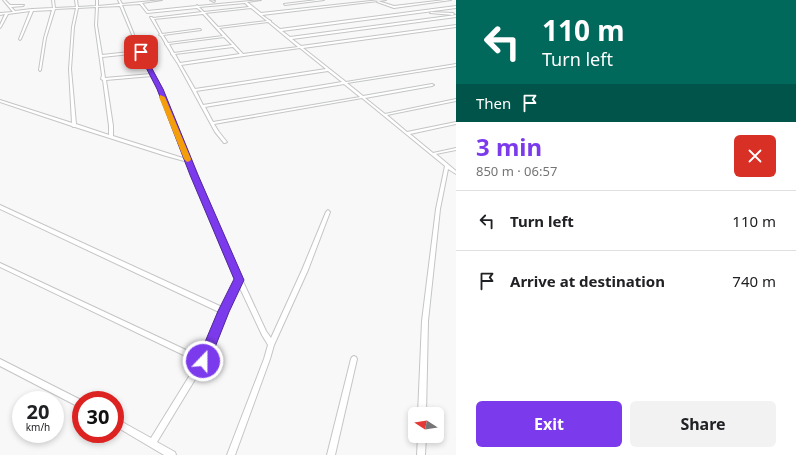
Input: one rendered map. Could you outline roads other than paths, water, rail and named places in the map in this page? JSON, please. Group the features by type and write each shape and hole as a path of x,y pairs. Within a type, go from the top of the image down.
{"street":[{"path":"4,0 14,12"},
{"path":"40,70 45,38 54,8 53,0"},
{"path":"74,126 70,69 73,27 77,7 76,0"},
{"path":"98,0 96,25 111,126 111,137"},
{"path":"0,14 54,8 98,6 120,2 141,3 161,0"},
{"path":"210,0 215,0"},
{"path":"206,6 215,0"},
{"path":"148,12 260,0"},
{"path":"285,4 323,0"},
{"path":"369,0 391,6 450,0"},
{"path":"261,14 384,0"},
{"path":"120,2 152,76 160,89 188,161 239,280 271,345"},
{"path":"245,2 456,173"},
{"path":"141,3 148,12 160,35 179,64 224,142"},
{"path":"10,6 23,5"},
{"path":"197,6 242,55"},
{"path":"396,6 404,10 456,15"},
{"path":"280,30 456,7"},
{"path":"152,19 252,8"},
{"path":"20,39 32,10"},
{"path":"0,27 7,13"},
{"path":"290,38 456,15"},
{"path":"217,28 270,21"},
{"path":"179,64 456,26"},
{"path":"160,35 200,30"},
{"path":"166,44 225,36"},
{"path":"99,38 104,79"},
{"path":"172,54 233,46"},
{"path":"101,56 141,52"},
{"path":"202,106 456,65"},
{"path":"194,90 329,70"},
{"path":"104,79 152,76"},
{"path":"212,123 432,85"},
{"path":"384,115 456,100"},
{"path":"0,101 74,126 188,161"},
{"path":"407,133 456,123"},
{"path":"432,154 456,149"},
{"path":"422,407 425,321 438,209 447,166"},
{"path":"0,207 224,311"},
{"path":"231,455 267,360 271,345 305,270 328,212"},
{"path":"0,266 203,361"},
{"path":"152,443 203,361 239,280"},
{"path":"331,455 354,359"},
{"path":"0,362 72,399"},
{"path":"124,427 172,455"},
{"path":"421,455 422,443"}]}
